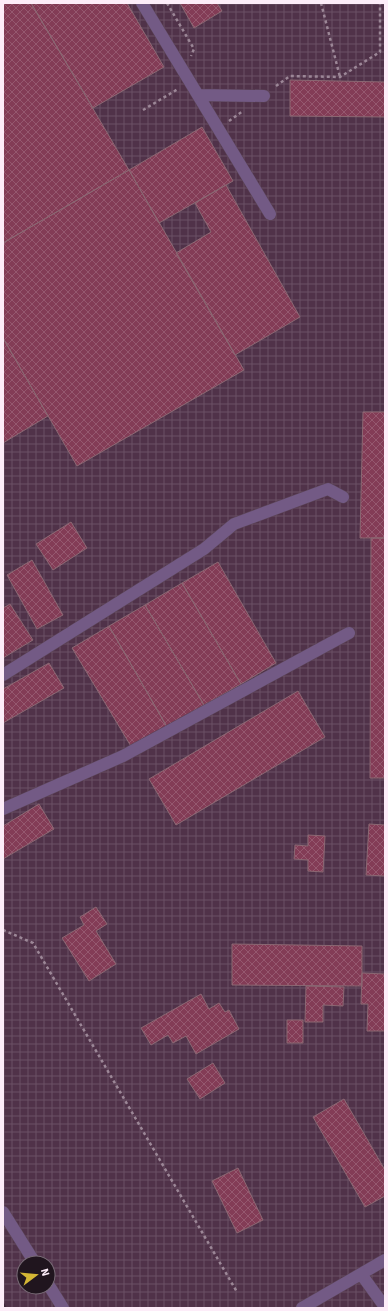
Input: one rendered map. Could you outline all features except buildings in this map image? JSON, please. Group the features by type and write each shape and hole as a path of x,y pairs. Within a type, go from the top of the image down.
{"street":[{"path":"142,3 270,214"},
{"path":"198,95 264,96"},
{"path":"3,675 204,549 234,524 328,489 344,497"},
{"path":"3,809 123,756 350,633"},
{"path":"3,1212 30,1255"},
{"path":"302,1308 385,1260"},
{"path":"361,1274 385,1307"},
{"path":"55,1295 63,1308"}],"path":[{"path":"321,3 340,77 380,52 380,3"},
{"path":"143,110 180,88"},
{"path":"3,930 34,943 237,1292"}],"shaded area":[{"path":"3,3 385,3 385,1308 7,1308 3,1301"}]}
